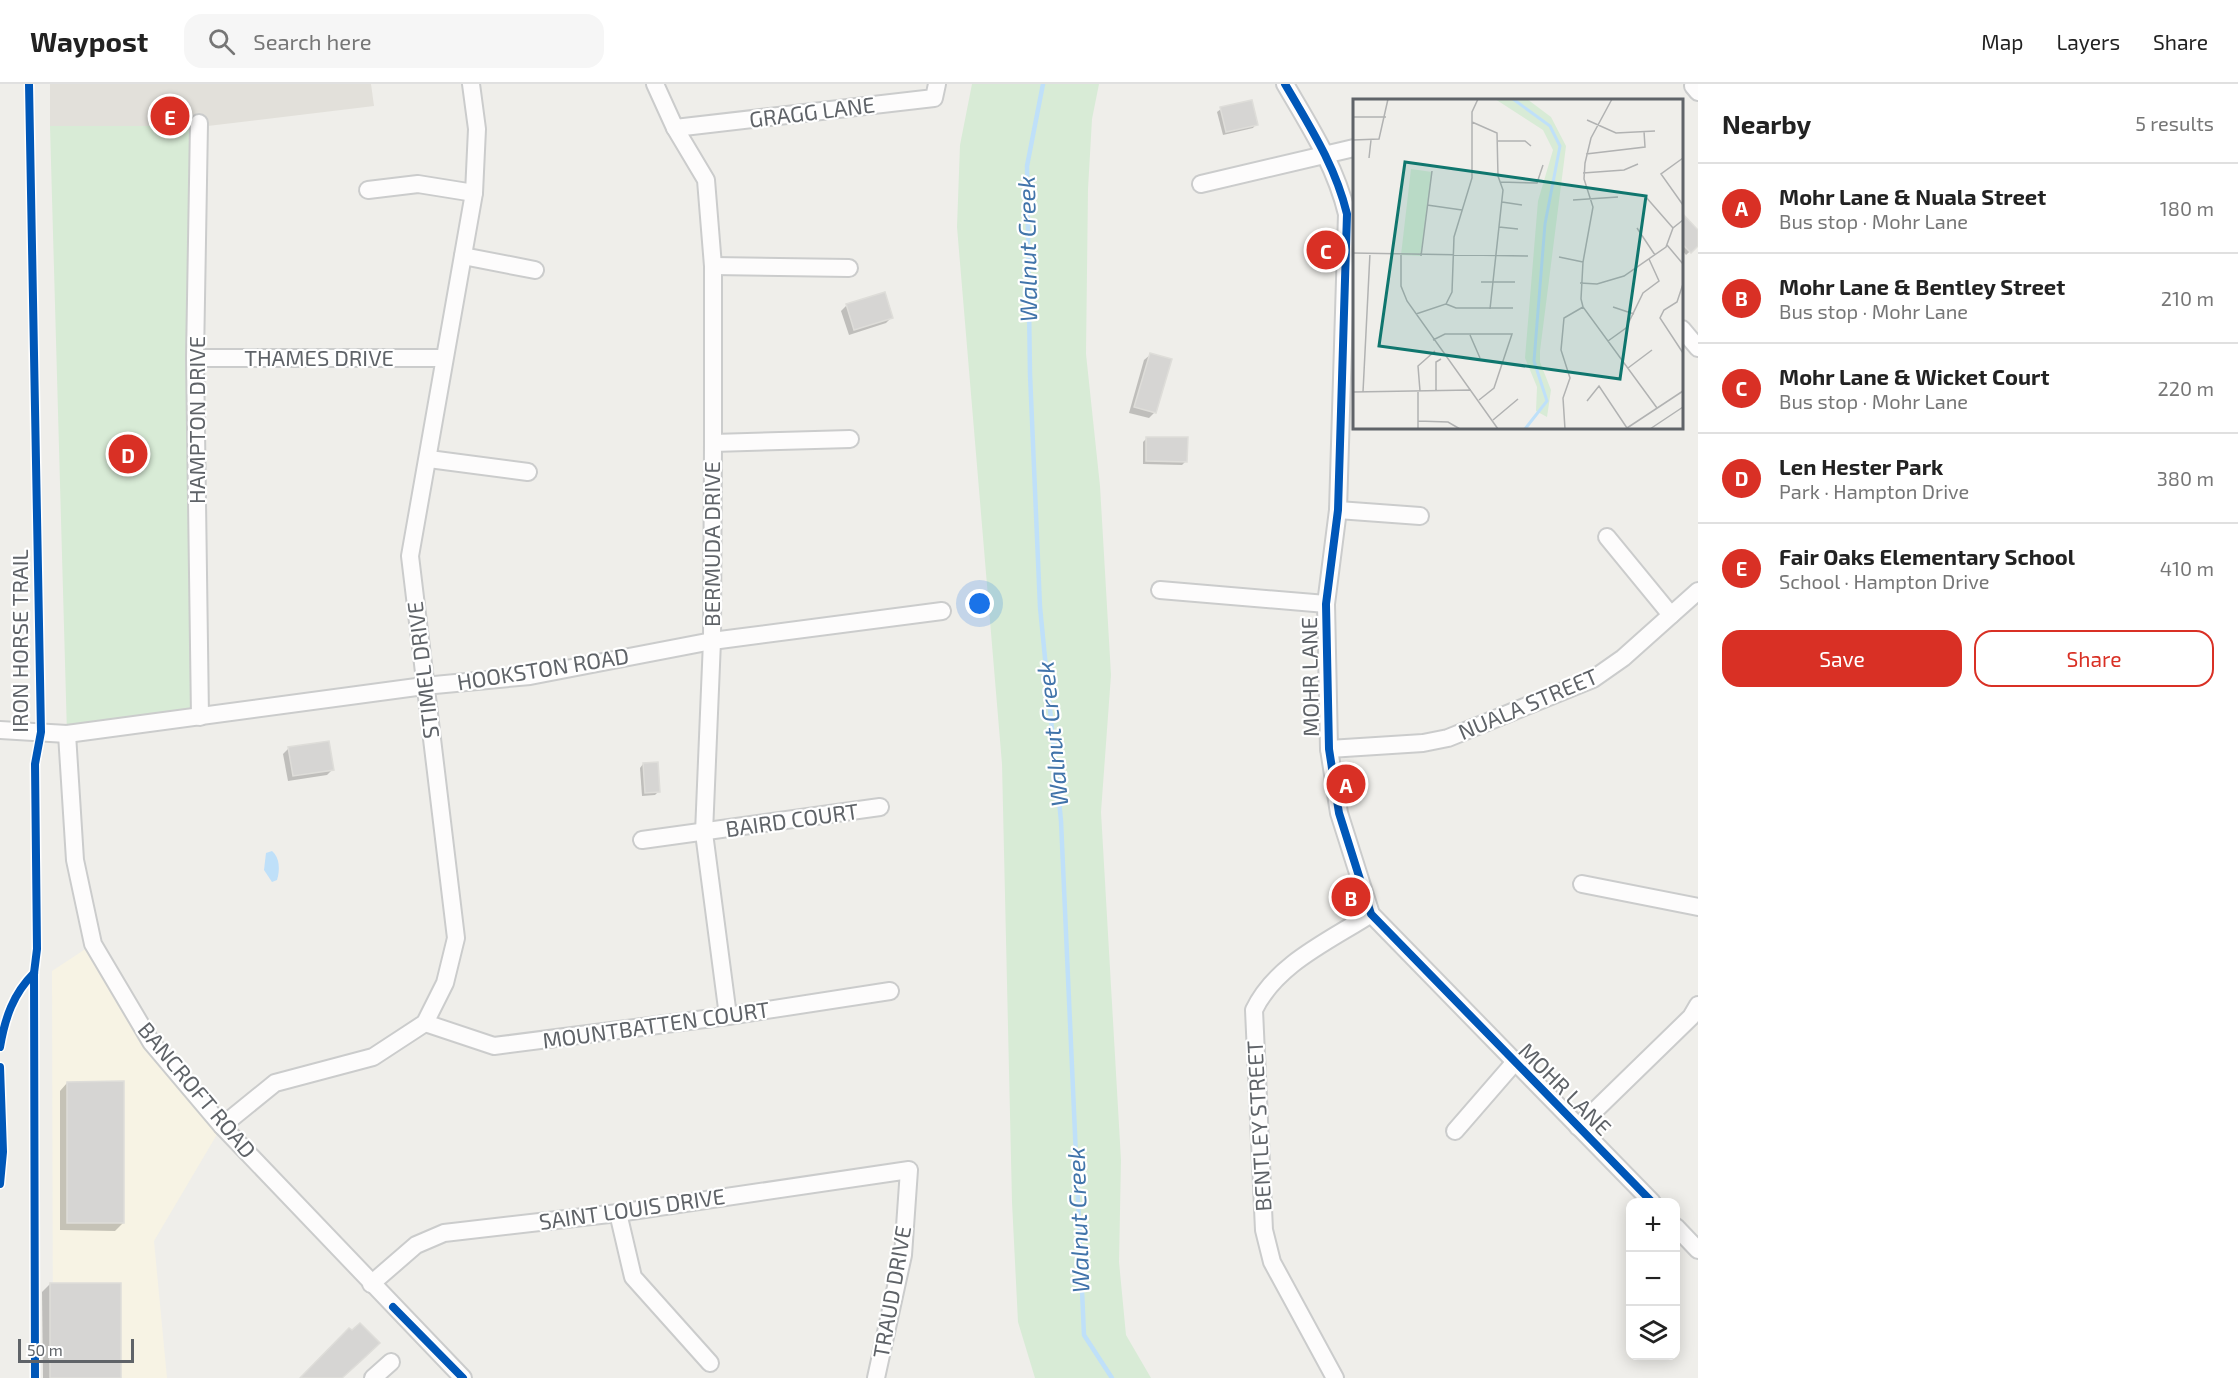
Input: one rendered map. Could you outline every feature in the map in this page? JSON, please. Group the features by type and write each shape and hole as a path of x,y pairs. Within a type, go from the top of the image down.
{"street":[{"name":"STIMEL DRIVE","path":"425,1023 445,983 456,938 410,556 429,459 443,358 474,193 477,129 471,84"},
{"name":"BERMUDA DRIVE","path":"655,84 675,128 706,180 713,266 711,641 704,833 728,1016"},
{"name":"GRAGG LANE","path":"675,128 934,98 937,84"},
{"name":"MOHR LANE","path":"1285,84 1327,155 1339,182 1347,214 1348,321 1338,510 1326,604 1329,749 1338,813 1371,914 1647,1198"},
{"name":"HAMPTON DRIVE","path":"199,123 195,357 200,717"},
{"path":"1201,184 1353,148"},
{"path":"368,190 418,184 474,193"},
{"path":"463,256 535,270"},
{"path":"713,266 849,268"},
{"path":"1683,330 1698,348"},
{"name":"THAMES DRIVE","path":"195,357 443,358"},
{"path":"712,443 850,439"},
{"path":"429,459 528,472"},
{"path":"1338,510 1420,516"},
{"path":"1606,537 1671,615"},
{"path":"1160,590 1326,604"},
{"name":"NUALA STREET","path":"1329,749 1423,743 1448,738 1593,679 1623,658 1698,591"},
{"name":"HOOKSTON ROAD","path":"0,730 67,734 424,686 530,676 711,641 942,611"},
{"name":"BANCROFT ROAD","path":"67,734 75,861 93,944 151,1042 222,1126 463,1378"},
{"name":"BAIRD COURT","path":"642,840 880,807"},
{"path":"1582,884 1698,907"},
{"name":"BENTLEY STREET","path":"1335,1378 1272,1262 1264,1230 1254,1010 1263,991 1278,974 1371,914"},
{"name":"MOUNTBATTEN COURT","path":"425,1023 494,1046 728,1016 890,991"},
{"path":"1578,1127 1691,1017 1698,1005"},
{"path":"222,1126 275,1083 373,1057 425,1023"},
{"path":"1455,1131 1514,1063"},
{"name":"SAINT LOUIS DRIVE","path":"371,1284 416,1245 444,1233 618,1213 909,1170"},
{"name":"TRAUD DRIVE","path":"876,1378 903,1255 909,1170"},
{"path":"618,1213 633,1277 710,1363"},
{"path":"1680,1231 1698,1250"},
{"path":"373,1378 391,1362"}],"shaded area":[{"path":"50,84 371,84 374,106 191,128 50,126"},
{"path":"93,944 151,1042 222,1126 154,1241 167,1378 53,1378 52,971"}],"green space":[{"path":"972,84 1099,84 1092,119 1088,189 1086,354 1100,486 1111,675 1101,812 1121,1160 1119,1262 1126,1335 1151,1378 1035,1378 1018,1322 1012,1202 1002,764 957,227 960,145"},
{"path":"50,126 199,126 200,717 67,734"}],"water":[{"path":"272,851 277,857 279,868 277,880 272,882 264,870 266,853"}],"building":[{"path":"1252,100 1258,125 1226,132 1220,107"},
{"path":"1683,214 1698,230 1698,246 1691,253 1683,245"},
{"path":"885,292 893,318 854,330 846,304"},
{"path":"1150,353 1172,359 1156,413 1134,407"},
{"path":"1146,437 1188,437 1187,462 1146,461"},
{"path":"329,741 334,770 293,776 288,747"},
{"path":"658,762 660,792 645,793 643,763"},
{"path":"124,1081 124,1223 67,1223 67,1082"},
{"path":"50,1283 121,1283 121,1378 50,1378"},
{"path":"360,1323 380,1343 363,1359 342,1378 300,1378 349,1328 352,1330"}],"waterway":[{"name":"Walnut Creek","path":"1043,84 1027,166 1030,374 1040,607 1061,821 1084,1335 1112,1378"}],"cycle path":[{"name":"IRON HORSE TRAIL","path":"29,84 41,732 35,764 37,949 34,973 35,1378"},
{"path":"1285,84 1329,163 1347,214 1338,510 1326,604 1329,749 1339,813 1371,914 1648,1198"},
{"path":"0,1047 4,1026 15,998 34,973"},
{"path":"0,1067 3,1152 0,1184"},
{"path":"393,1307 463,1378"}],"place":[{"name":"Fair Oaks Elementary School","path":"170,116"},
{"name":"Mohr Lane & Wicket Court","path":"1326,250"},
{"name":"Len Hester Park","path":"128,454"},
{"name":"Mohr Lane & Nuala Street","path":"1346,784"},
{"name":"Mohr Lane & Bentley Street","path":"1351,897"}]}
